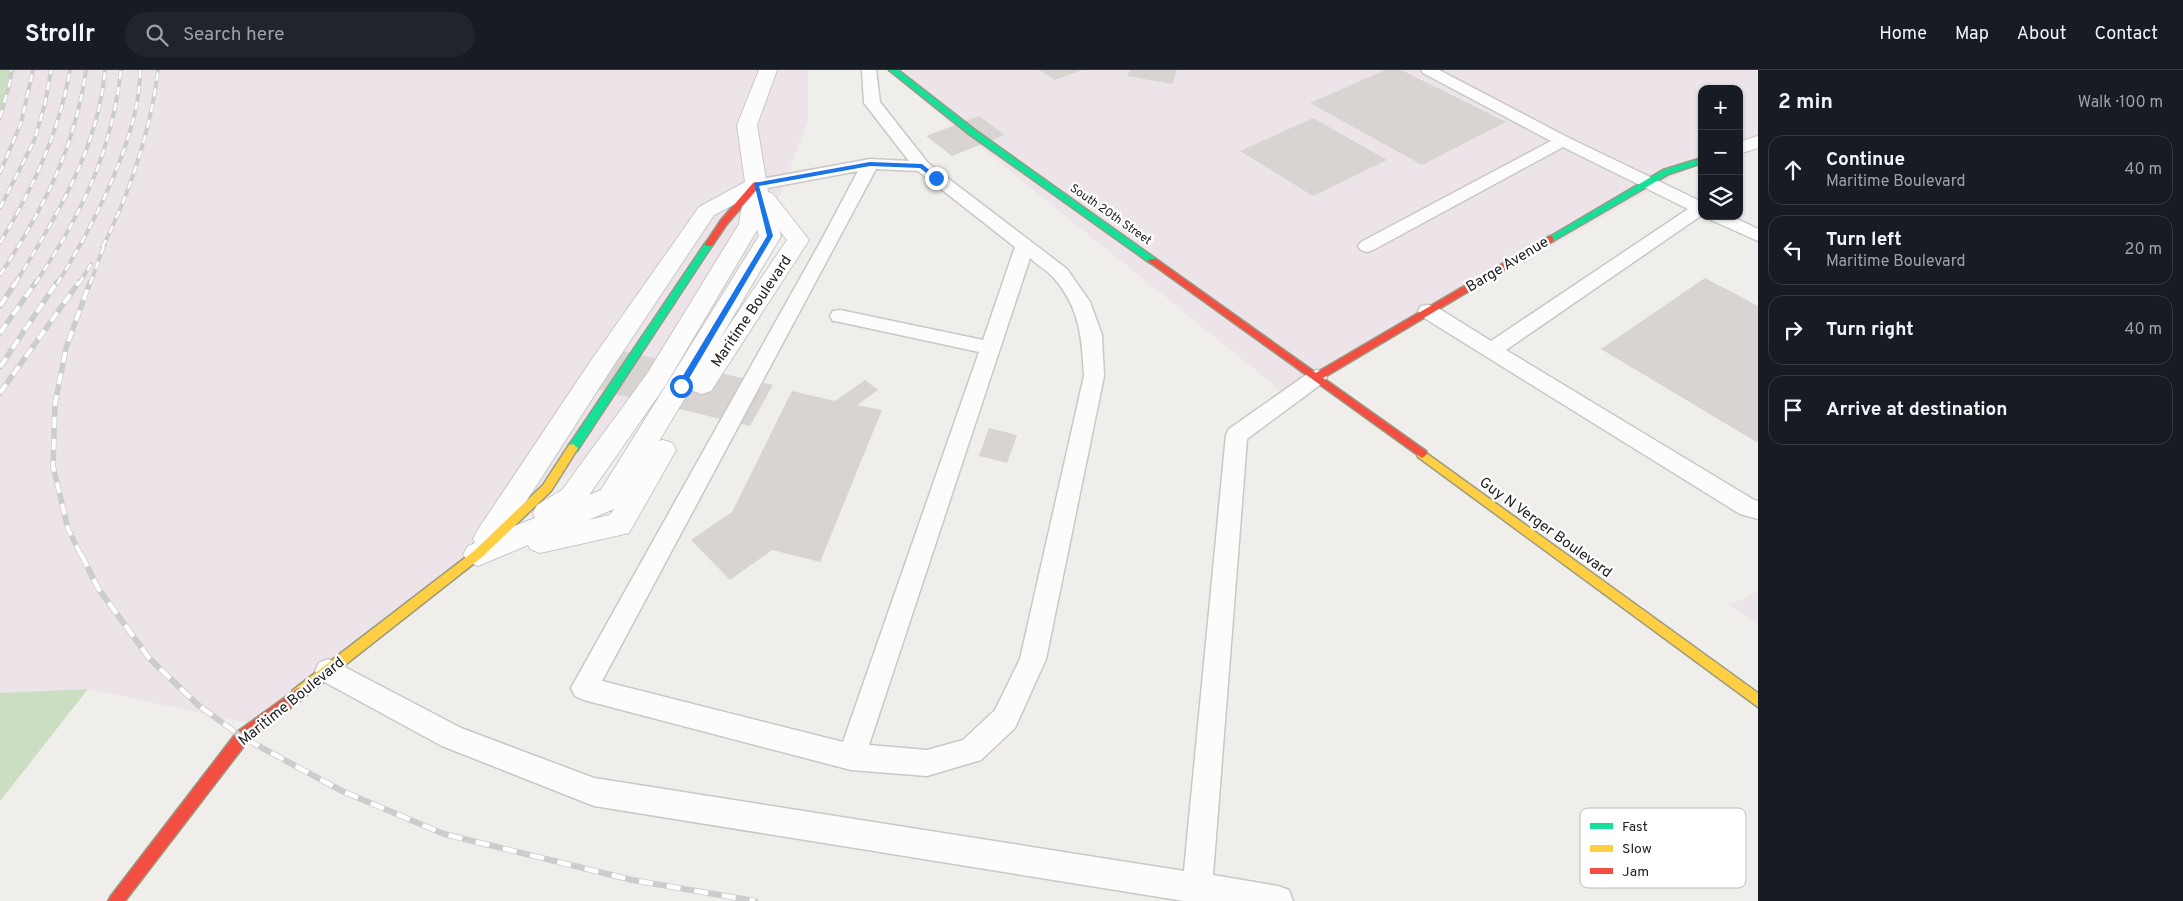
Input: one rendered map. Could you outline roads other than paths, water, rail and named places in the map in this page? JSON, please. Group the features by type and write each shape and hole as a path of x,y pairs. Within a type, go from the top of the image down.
{"street":[{"name":"Maritime Boulevard","path":"116,901 242,737 478,554 572,498 656,380 750,224 756,184 747,125 768,70"},
{"name":"South 20th Street","path":"893,70 972,132 1317,377"},
{"path":"1743,147 1758,142"},
{"name":"Barge Avenue","path":"1317,377 1647,182 1666,172 1698,161"},
{"name":"Maritime Boulevard","path":"478,554 619,525 699,389 798,240 756,184"},
{"name":"Maritime Boulevard","path":"478,554 599,368 706,211 756,184"},
{"name":"Guy N Verger Boulevard","path":"1317,377 1758,701"}],"lane":[{"path":"869,70 872,103 922,166 1060,273 1080,302 1092,336 1094,376 1033,659 1005,718 971,751 927,763 851,757 584,688 870,164"},
{"path":"1428,70 1563,142 1698,207"},
{"path":"1367,246 1563,142"},
{"path":"756,184 870,164 922,166"},
{"path":"1491,350 1698,210"},
{"path":"1725,220 1758,236"},
{"path":"851,757 1025,245"},
{"path":"1428,311 1740,503 1758,510"},
{"path":"840,316 990,348"},
{"path":"1197,888 1237,435 1317,377"},
{"path":"328,671 452,737 594,792 1278,901"}],"railway":[{"path":"0,118 10,82 11,70"},
{"path":"0,173 21,123 33,70"},
{"path":"0,208 34,141 45,104 51,70"},
{"path":"0,243 34,181 52,138 70,70"},
{"path":"0,275 30,227 55,177 74,126 86,70"},
{"path":"15,284 60,208 84,155 94,128 105,70"},
{"path":"35,284 67,233 92,182 110,129 121,70"},
{"path":"57,284 84,237 112,181 132,123 138,96 140,70"},
{"path":"102,247 119,212 138,160 148,125 158,70"},
{"path":"90,284 105,243"},
{"path":"79,284 91,264"},
{"path":"0,306 16,282"},
{"path":"0,333 36,282"},
{"path":"0,367 57,282"},
{"path":"0,393 79,282"},
{"path":"81,555 68,529 53,466 55,404 66,348 90,282"},
{"path":"81,554 98,588 149,658 198,705 242,737 342,791 444,834 632,880 755,901"}]}
